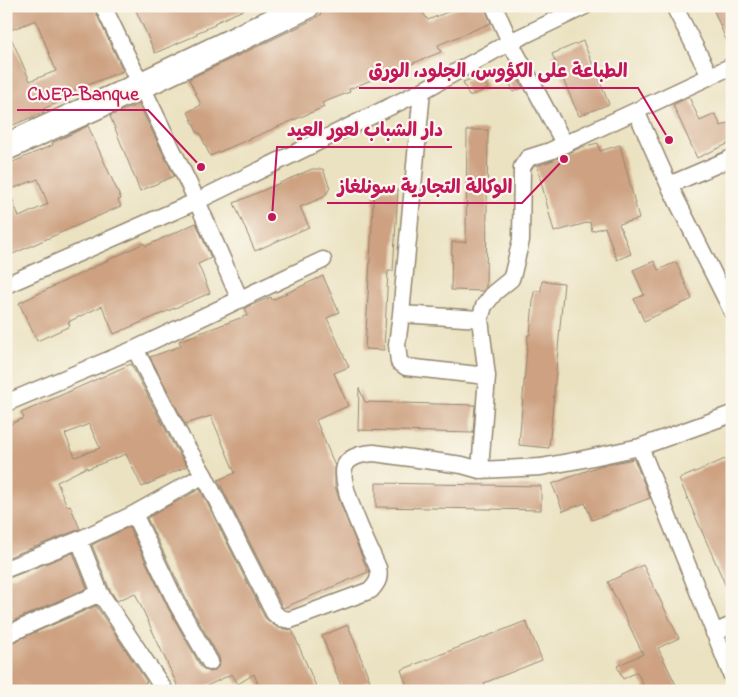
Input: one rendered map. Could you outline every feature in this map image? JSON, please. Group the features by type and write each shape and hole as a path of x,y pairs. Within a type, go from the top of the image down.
{"main road":[{"path":"6,147 142,85 306,6"}],"street":[{"path":"103,6 197,200 240,300"},
{"path":"494,6 510,42 564,143"},
{"path":"6,285 197,200 422,90 510,42 585,6"},
{"path":"674,6 710,76"},
{"path":"480,470 487,376 480,319 484,306 495,292 511,279 513,273 520,240 520,175 524,162 528,158 550,151 732,66"},
{"path":"422,90 401,314 396,345 399,362 406,367 487,376"},
{"path":"636,111 669,185 732,311"},
{"path":"669,185 732,158"},
{"path":"6,403 135,349 322,260"},
{"path":"401,314 480,319"},
{"path":"135,349 182,439 204,475 274,613 284,620 300,617 371,590 378,582 380,577 378,568 346,493 342,475 345,465 361,454 374,453 462,465 480,470 541,467 640,447 732,414"},
{"path":"640,447 732,676"},
{"path":"6,569 79,540 134,514 204,475"},
{"path":"134,514 177,604 210,662"},
{"path":"79,540 100,593 164,690"},
{"path":"6,635 100,593"},
{"path":"714,633 732,625"}],"building":[{"path":"6,6 93,6 123,71 62,95 64,100 43,109 44,112 6,128","holes":["36,20 56,71 30,81 8,31"]},
{"path":"134,6 252,6 214,23 215,25 196,33 197,35 155,53"},
{"path":"330,6 418,6 428,20 462,6 484,6 491,23 438,45 441,52 349,89 350,92 322,103 324,107 210,156 188,112 201,105 189,79 313,20 321,14 320,10"},
{"path":"712,6 732,6 732,54"},
{"path":"583,41 609,104 579,116 552,54"},
{"path":"482,75 488,89 469,96 463,82"},
{"path":"516,75 523,88 513,92 508,77"},
{"path":"689,97 700,121 715,114 721,126 732,122 732,142 697,158 673,105"},
{"path":"139,104 174,176 140,191 110,116"},
{"path":"88,126 121,199 118,200 121,206 6,257 6,165 53,145 52,143","holes":["38,179 48,204 19,217 9,190"]},
{"path":"467,130 488,130 486,287 483,291 451,290 452,242 466,242"},
{"path":"598,143 600,151 620,145 639,219 619,224 631,254 617,260 605,227 592,231 590,222 554,232 537,166 582,147"},
{"path":"312,169 323,169 330,188 324,197 300,207 309,227 255,251 234,203"},
{"path":"374,189 398,190 393,271 388,271 384,350 365,349"},
{"path":"196,223 211,258 198,264 210,293 114,334 102,306 68,322 70,326 37,341 19,303 144,243 146,246"},
{"path":"654,261 658,270 676,262 692,299 644,321 634,299 644,295 633,270"},
{"path":"323,276 339,312 327,318 349,367 334,373 348,406 316,420 335,466 335,486 340,502 368,572 283,608 218,480 235,473 211,416 185,424 150,357 181,346 179,341 248,315 245,308 247,307 271,297 272,300"},
{"path":"542,281 564,283 549,448 519,445 528,335 530,335 534,291 541,291"},
{"path":"131,364 173,444 187,466 142,487 126,454 87,469 87,467 57,482 67,506 70,505 80,529 6,558 6,426 24,418 21,413","holes":["89,424 100,448 75,457 65,434"]},
{"path":"359,388 365,402 475,405 473,433 358,430"},
{"path":"732,456 732,600 679,479"},
{"path":"634,459 650,498 592,520 585,503 563,511 552,484 599,466"},
{"path":"376,483 541,486 541,510 376,507"},
{"path":"200,489 265,618 278,628 292,630 318,691 261,691 254,674 238,684 232,674 196,691 180,691 135,593 117,601 109,588 92,545 129,527 168,608 201,667 209,672 214,671 218,667 220,663 219,657 186,599 147,518"},
{"path":"73,553 87,588 6,624 6,579"},
{"path":"643,565 679,638 658,648 679,691 646,691 637,672 623,679 617,666 643,654 608,582"},
{"path":"96,606 147,682 129,691 6,691 6,645"},
{"path":"526,621 542,660 484,683 487,691 409,691 401,670"},
{"path":"348,625 370,681 343,691 322,636"}],"place":[{"name":"الطباعة على الكؤوس، الجلود، الورق","path":"669,140"},
{"name":"الوكالة التجارية سونلغاز","path":"564,159"},
{"name":"CNEP-Banque","path":"201,167"},
{"name":"دار الشباب لعور العيد","path":"272,217"}]}
